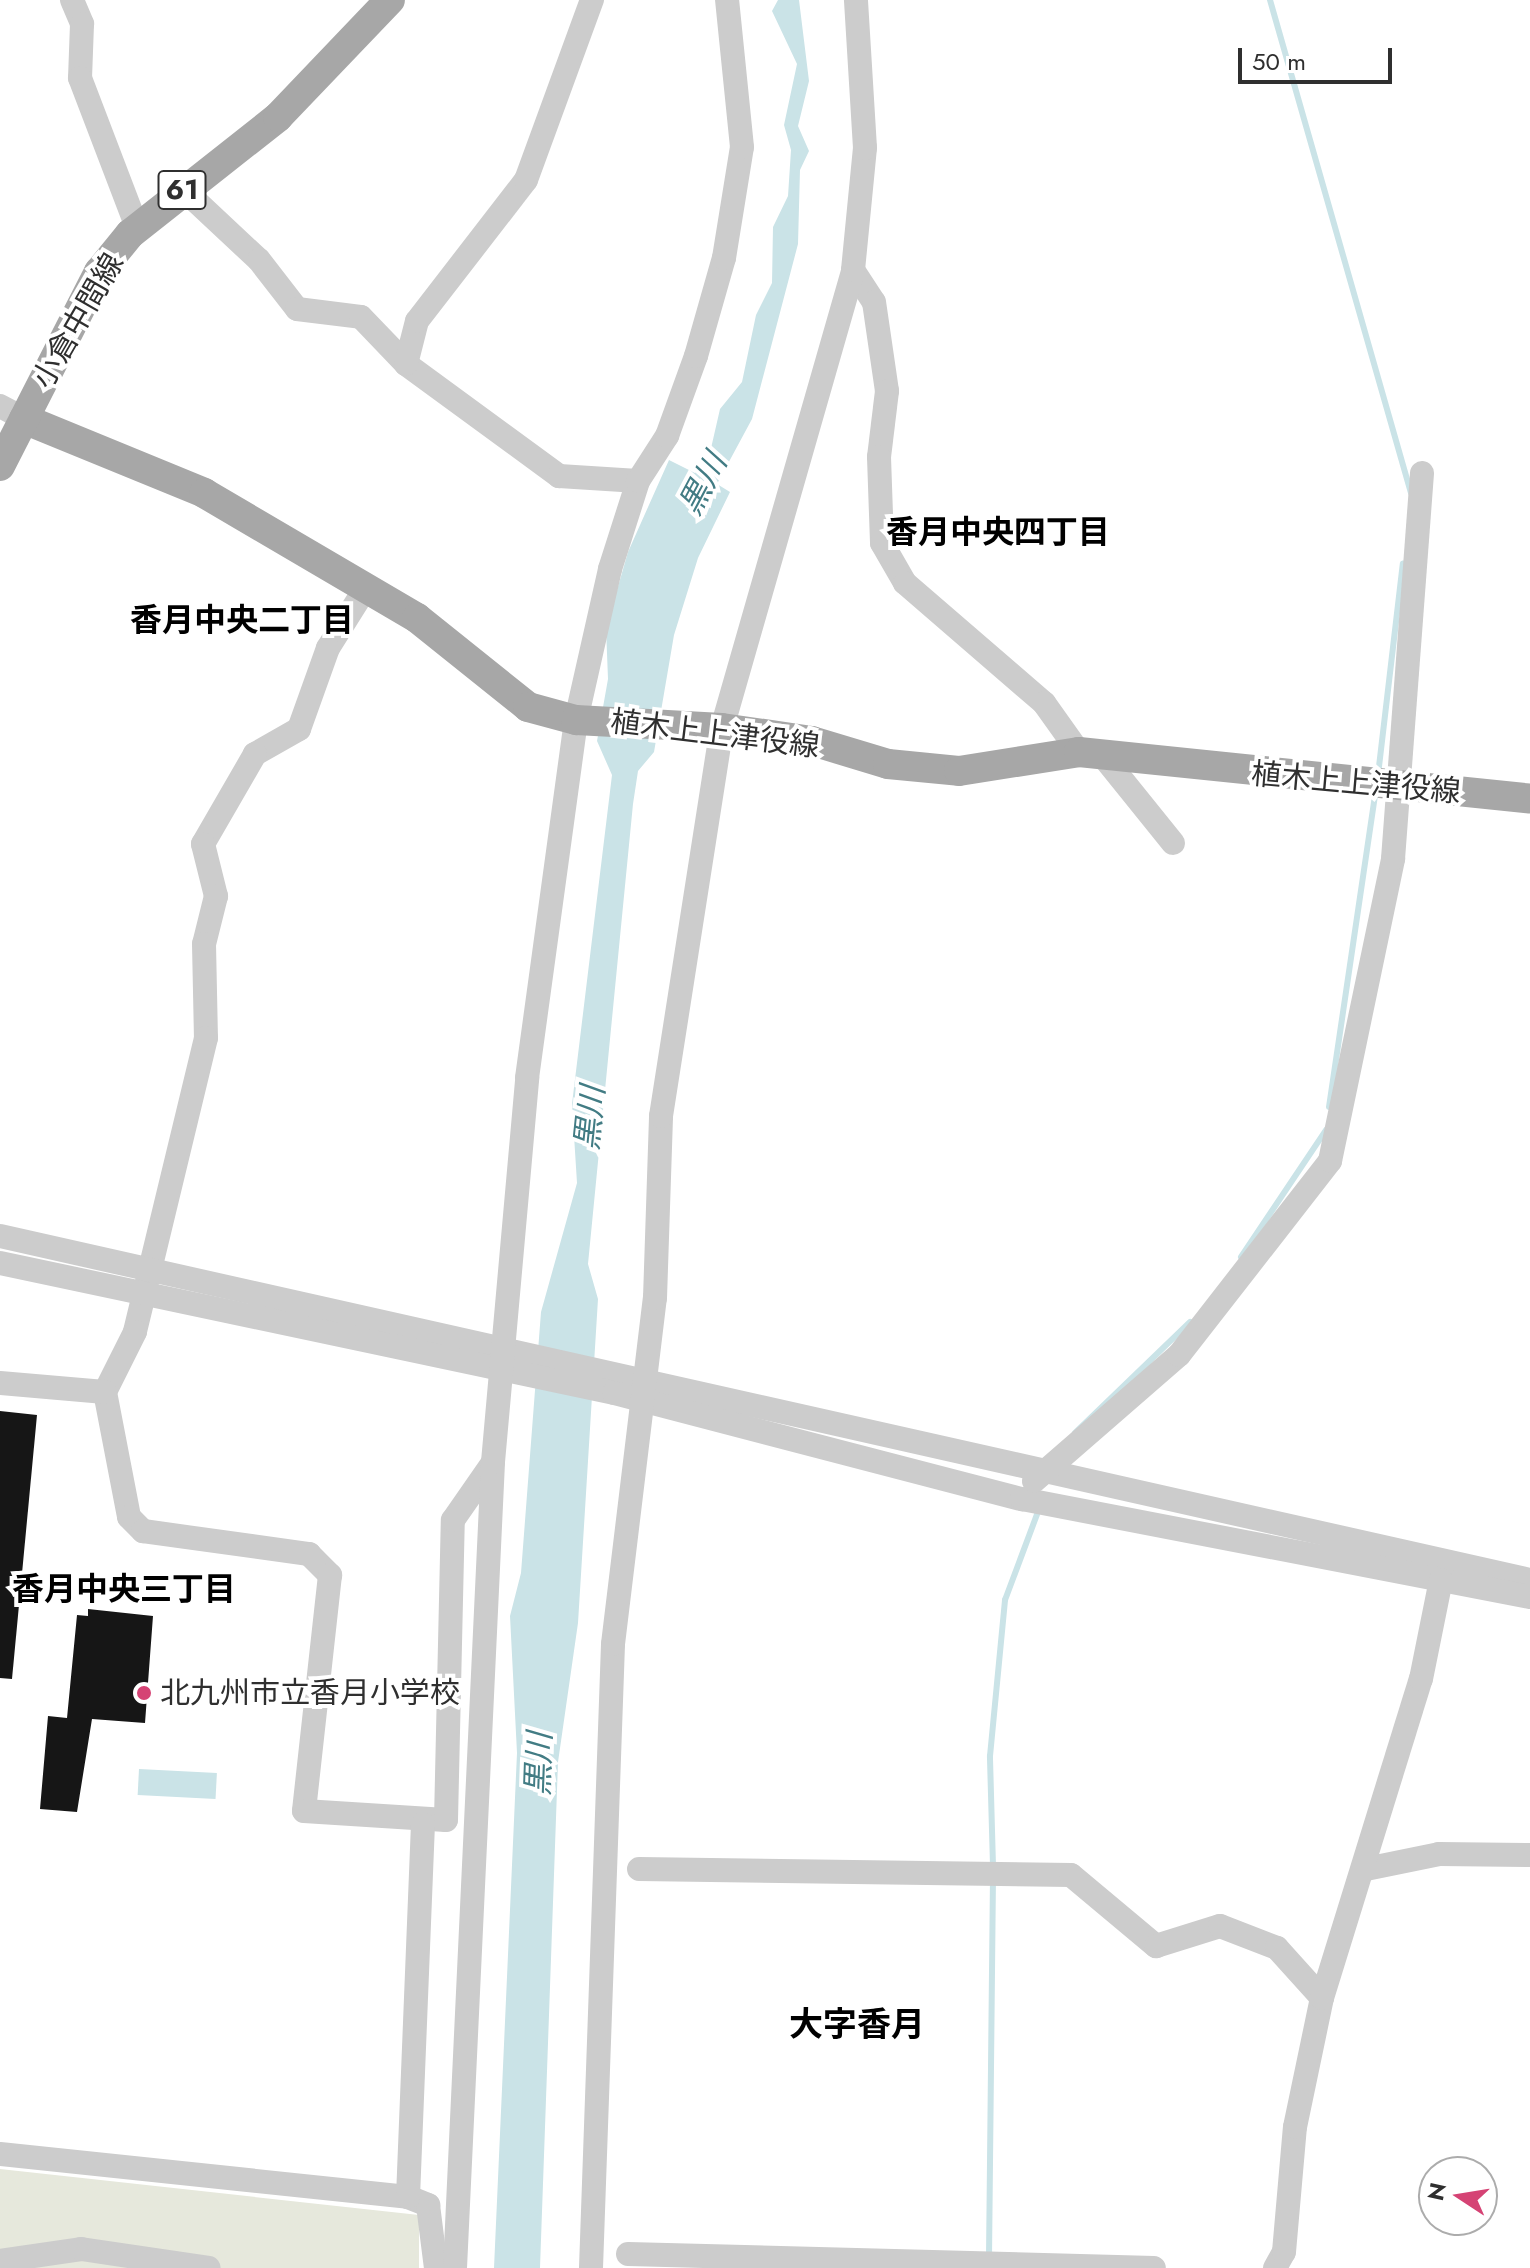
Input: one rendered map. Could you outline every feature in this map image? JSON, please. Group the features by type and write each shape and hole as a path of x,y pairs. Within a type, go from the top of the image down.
{"main road":[{"name":"小倉中間線","path":"0,466 12,412 99,272 137,227 278,117 390,0"},
{"name":"植木上上津役線","path":"12,412 204,493 457,646 528,707 584,720 707,728 812,741 888,764 959,771 1090,754 1398,789 1530,799"}],"street":[{"path":"72,0 82,24 80,78 137,227"},
{"path":"406,364 417,321 526,180 592,0"},
{"path":"455,2268 493,1462 506,1358 527,1078 584,720 638,481 667,436 724,258 742,147 727,0"},
{"path":"591,2268 613,1644 642,1390 663,1102 707,728 853,270 865,148 856,0"},
{"path":"183,189 259,260 297,309 361,317 406,364 559,476 638,481"},
{"path":"853,270 874,302 887,391 879,457 882,543 905,583 1044,703 1173,843"},
{"path":"1022,1499 1040,1471 1179,1355 1330,1161 1393,859 1422,473"},
{"path":"365,589 328,648 299,729 255,754 203,844 216,896 204,944 206,1038 135,1332 105,1392 129,1517 143,1531 309,1554 330,1575 304,1811 423,1824 446,1820 453,1520 493,1462"},
{"path":"0,1236 152,1267 506,1358"},
{"path":"0,1263 506,1358 616,1382 1022,1499 1530,1597"},
{"path":"0,1383 105,1392"},
{"path":"642,1390 1040,1471 1530,1580"},
{"path":"1275,2268 1322,1998 1366,1869 1441,1580"},
{"path":"408,2197 423,1824"},
{"path":"1366,1869 1439,1854 1530,1855"},
{"path":"639,1869 1071,1875 1156,1946 1220,1926 1277,1948 1322,1998"},
{"path":"0,2154 408,2197 428,2205 436,2268"},
{"path":"0,2261 81,2249 209,2268"},
{"path":"628,2254 1154,2268"}],"shaded area":[{"path":"0,2169 419,2215 419,2268 0,2268"}],"water":[{"name":"黒川","path":"778,0 799,0 809,81 798,126 809,151 800,170 798,244 752,419 717,484 730,492 698,558 674,635 654,752 638,771 633,804 588,1264 598,1299 578,1623 558,1762 540,2268 494,2268 517,1753 510,1616 521,1573 541,1312 577,1183 572,1104 612,775 597,741 608,679 606,628 628,552 669,460 695,473 709,457 720,409 742,382 756,315 772,283 773,227 788,196 791,150 784,125 797,64 772,11"},
{"path":"139,1769 217,1773 216,1799 138,1795"}],"building":[{"path":"0,1411 37,1415 12,1679 0,1678"},
{"path":"88,1609 153,1616 145,1723 92,1719 77,1812 40,1809 48,1716 67,1718 77,1615 88,1616"}],"waterway":[{"path":"1270,0 1411,493"},
{"path":"1378,775 1403,563"},
{"path":"1329,1107 1376,790"},
{"path":"1241,1257 1326,1130"},
{"path":"1075,1433 1190,1322"},
{"path":"993,1866 990,1756 1005,1600 1039,1509"},
{"path":"989,2258 993,1878"}],"place":[{"name":"北九州市立香月小学校","path":"144,1693"}],"district":[{"name":"香月中央四丁目","path":"998,532"},
{"name":"香月中央二丁目","path":"242,620"},
{"name":"香月中央三丁目","path":"124,1589"},
{"name":"大字香月","path":"857,2025"}]}
